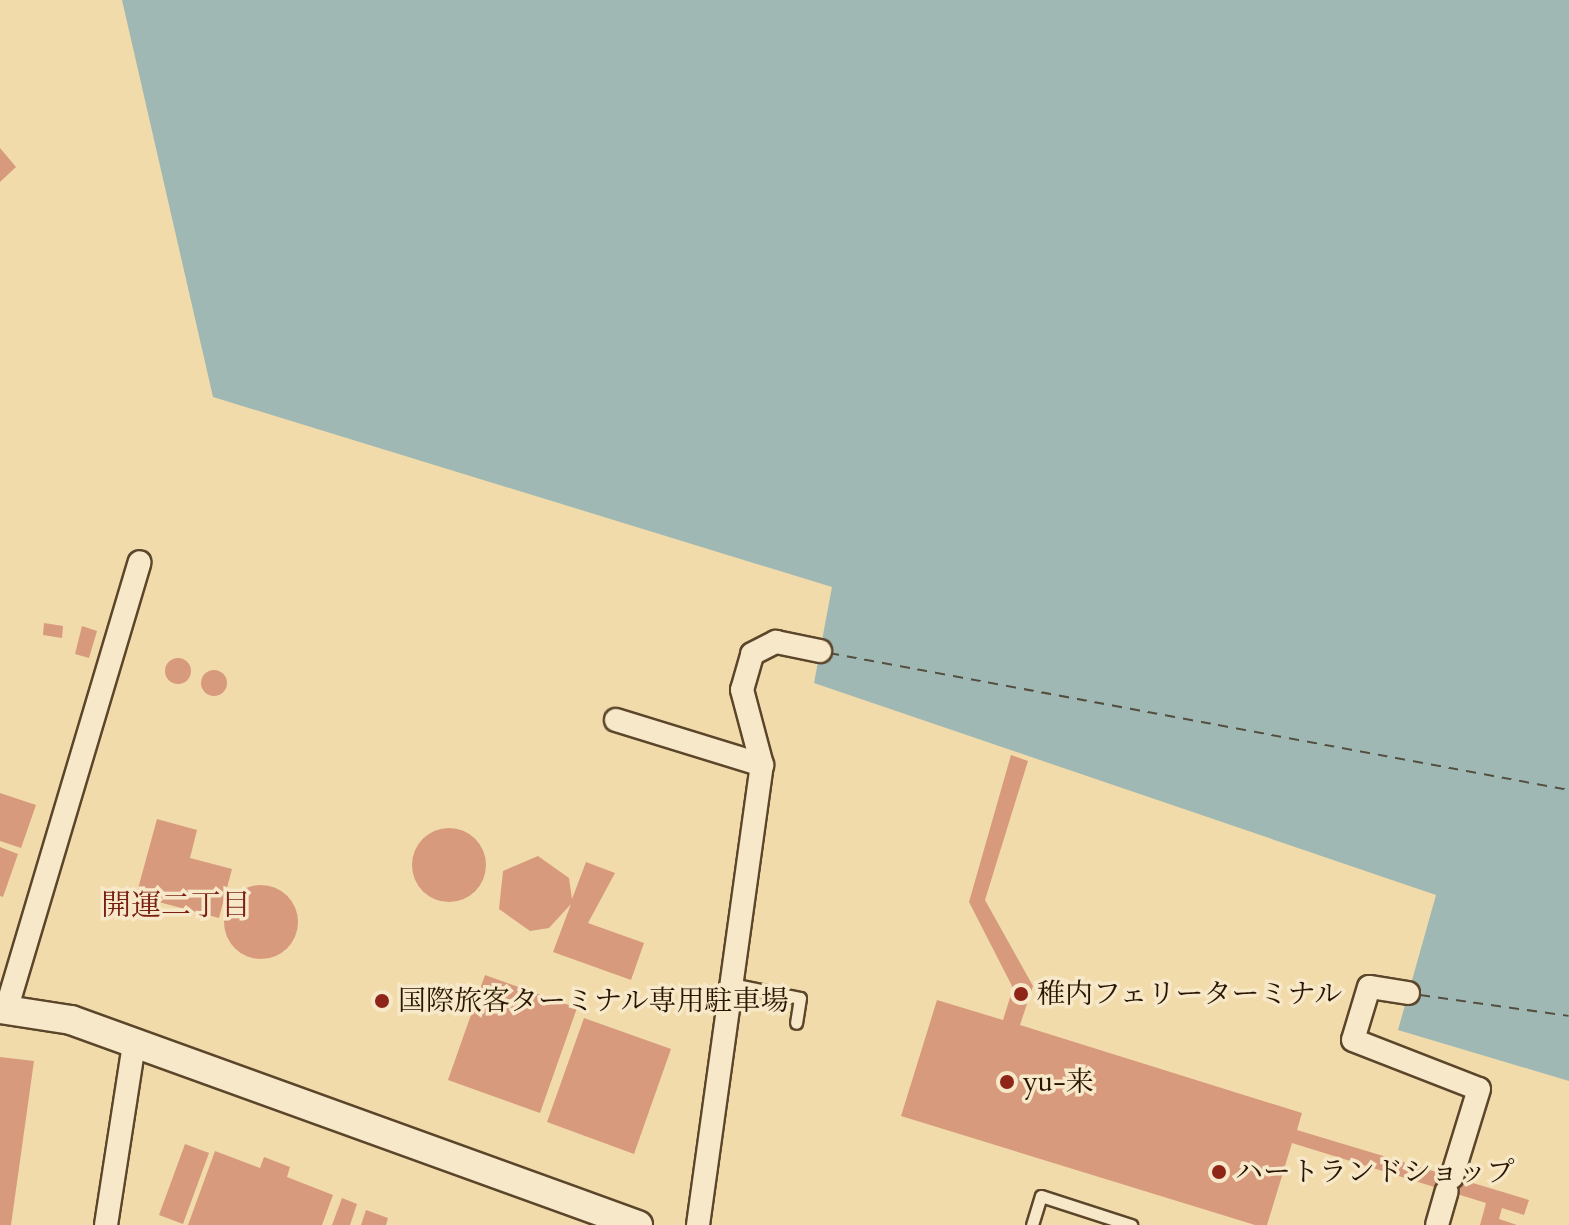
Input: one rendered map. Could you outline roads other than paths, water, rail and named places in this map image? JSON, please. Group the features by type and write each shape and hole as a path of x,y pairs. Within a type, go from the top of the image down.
{"street":[{"path":"140,562 4,1008 134,1044 638,1225"},
{"path":"698,1225 762,765 742,690 752,654 776,642 820,651"},
{"path":"616,720 762,765"},
{"path":"1408,993 1369,987 1353,1040 1479,1089 1437,1225"},
{"path":"106,1225 134,1044"}],"lane":[{"path":"730,984 800,998 796,1023"},
{"path":"1032,1225 1041,1196 1131,1225"}],"water":[{"path":"122,0 1569,0 1569,1081 1398,1030 1436,895 814,683 832,587 213,397"}],"place":[{"name":"稚内フェリーターミナル","path":"1021,994"},
{"name":"国際旅客ターミナル専用駐車場","path":"382,1001"},
{"name":"yu-来","path":"1007,1082"},
{"name":"ハートランドショップ","path":"1219,1172"}],"district":[{"name":"開運二丁目","path":"176,906"}]}
